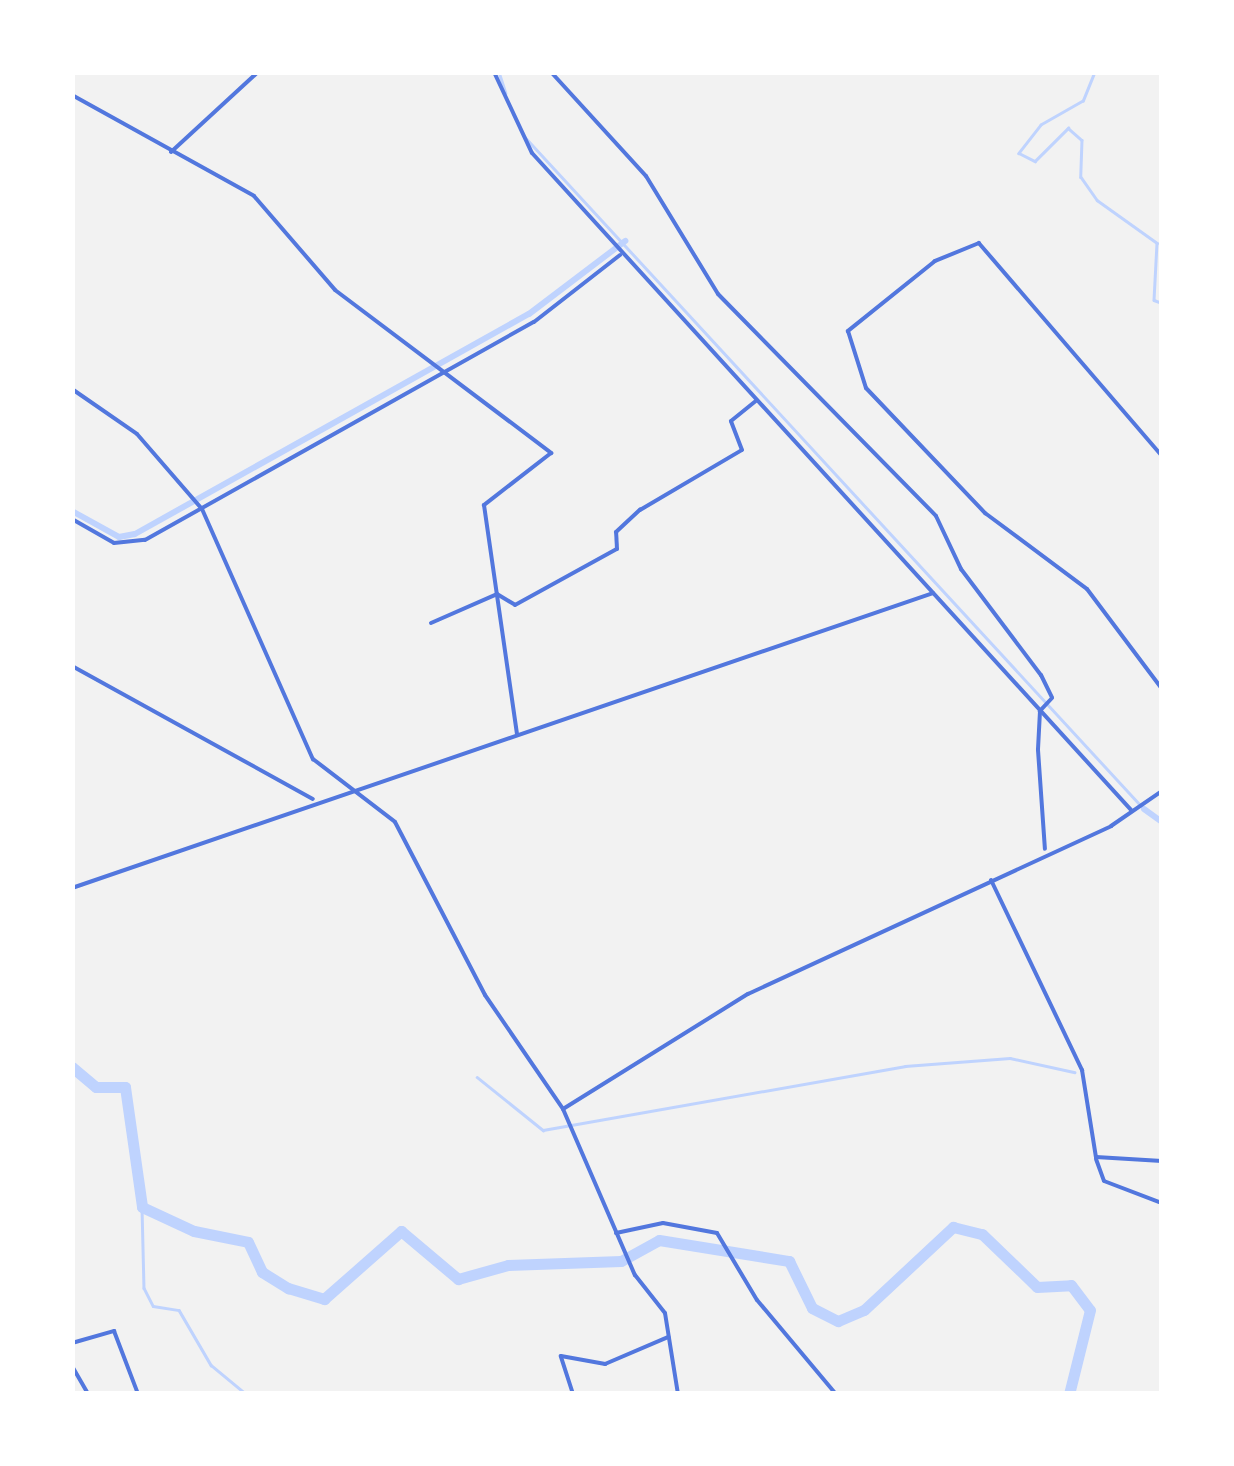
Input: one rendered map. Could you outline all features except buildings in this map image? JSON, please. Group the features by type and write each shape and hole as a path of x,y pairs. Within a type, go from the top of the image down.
{"street":[{"path":"171,152 258,72"},
{"path":"494,72 514,130 620,255 933,593 1137,806"},
{"path":"551,72 646,176 718,294 936,516 961,569 1050,690 1043,708 1046,849"},
{"path":"72,95 254,196 334,290 450,369 551,452 484,504 516,734"},
{"path":"1162,456 979,243 935,261 848,332 866,388 986,513 1087,589 1162,690"},
{"path":"72,519 134,544 534,322 620,255"},
{"path":"72,389 137,434 202,509 290,716 346,792 396,822 476,980 563,1109 615,1234 622,1240 636,1275 665,1313 678,1394"},
{"path":"496,594 515,604 616,549 616,532 640,510 742,450 731,421 757,400"},
{"path":"72,888 313,800 933,593"},
{"path":"431,624 496,594"},
{"path":"72,666 313,800"},
{"path":"563,1109 748,994 990,880 1162,791"},
{"path":"990,880 1082,1070 1096,1158 1104,1182 1162,1203"},
{"path":"1096,1158 1162,1160"},
{"path":"615,1234 662,1223 717,1233 757,1300 836,1394"},
{"path":"72,1343 114,1330 138,1394"},
{"path":"573,1394 561,1356 604,1364 668,1336"},
{"path":"72,1366 88,1394"}],"waterway":[{"path":"499,72 506,93"},
{"path":"1095,72 1083,101 1041,125 1019,153 1035,161 1068,128 1082,140 1081,177 1097,200 1157,243 1154,300 1162,303"},
{"path":"525,137 1144,809"},
{"path":"72,511 119,537 135,534 529,314 625,241"},
{"path":"1144,809 1162,822"},
{"path":"477,1077 543,1130 905,1066 1010,1058 1074,1072"},
{"path":"72,1067 96,1087 125,1087 142,1207 194,1231 248,1242 262,1272 288,1288 324,1299 401,1231 458,1279 508,1265 621,1261 659,1240 789,1261 812,1308 838,1321 864,1310 953,1227 982,1234 1037,1287 1071,1285 1090,1310 1069,1394"},
{"path":"142,1207 144,1288 153,1306 179,1310 211,1365 246,1394"}]}
